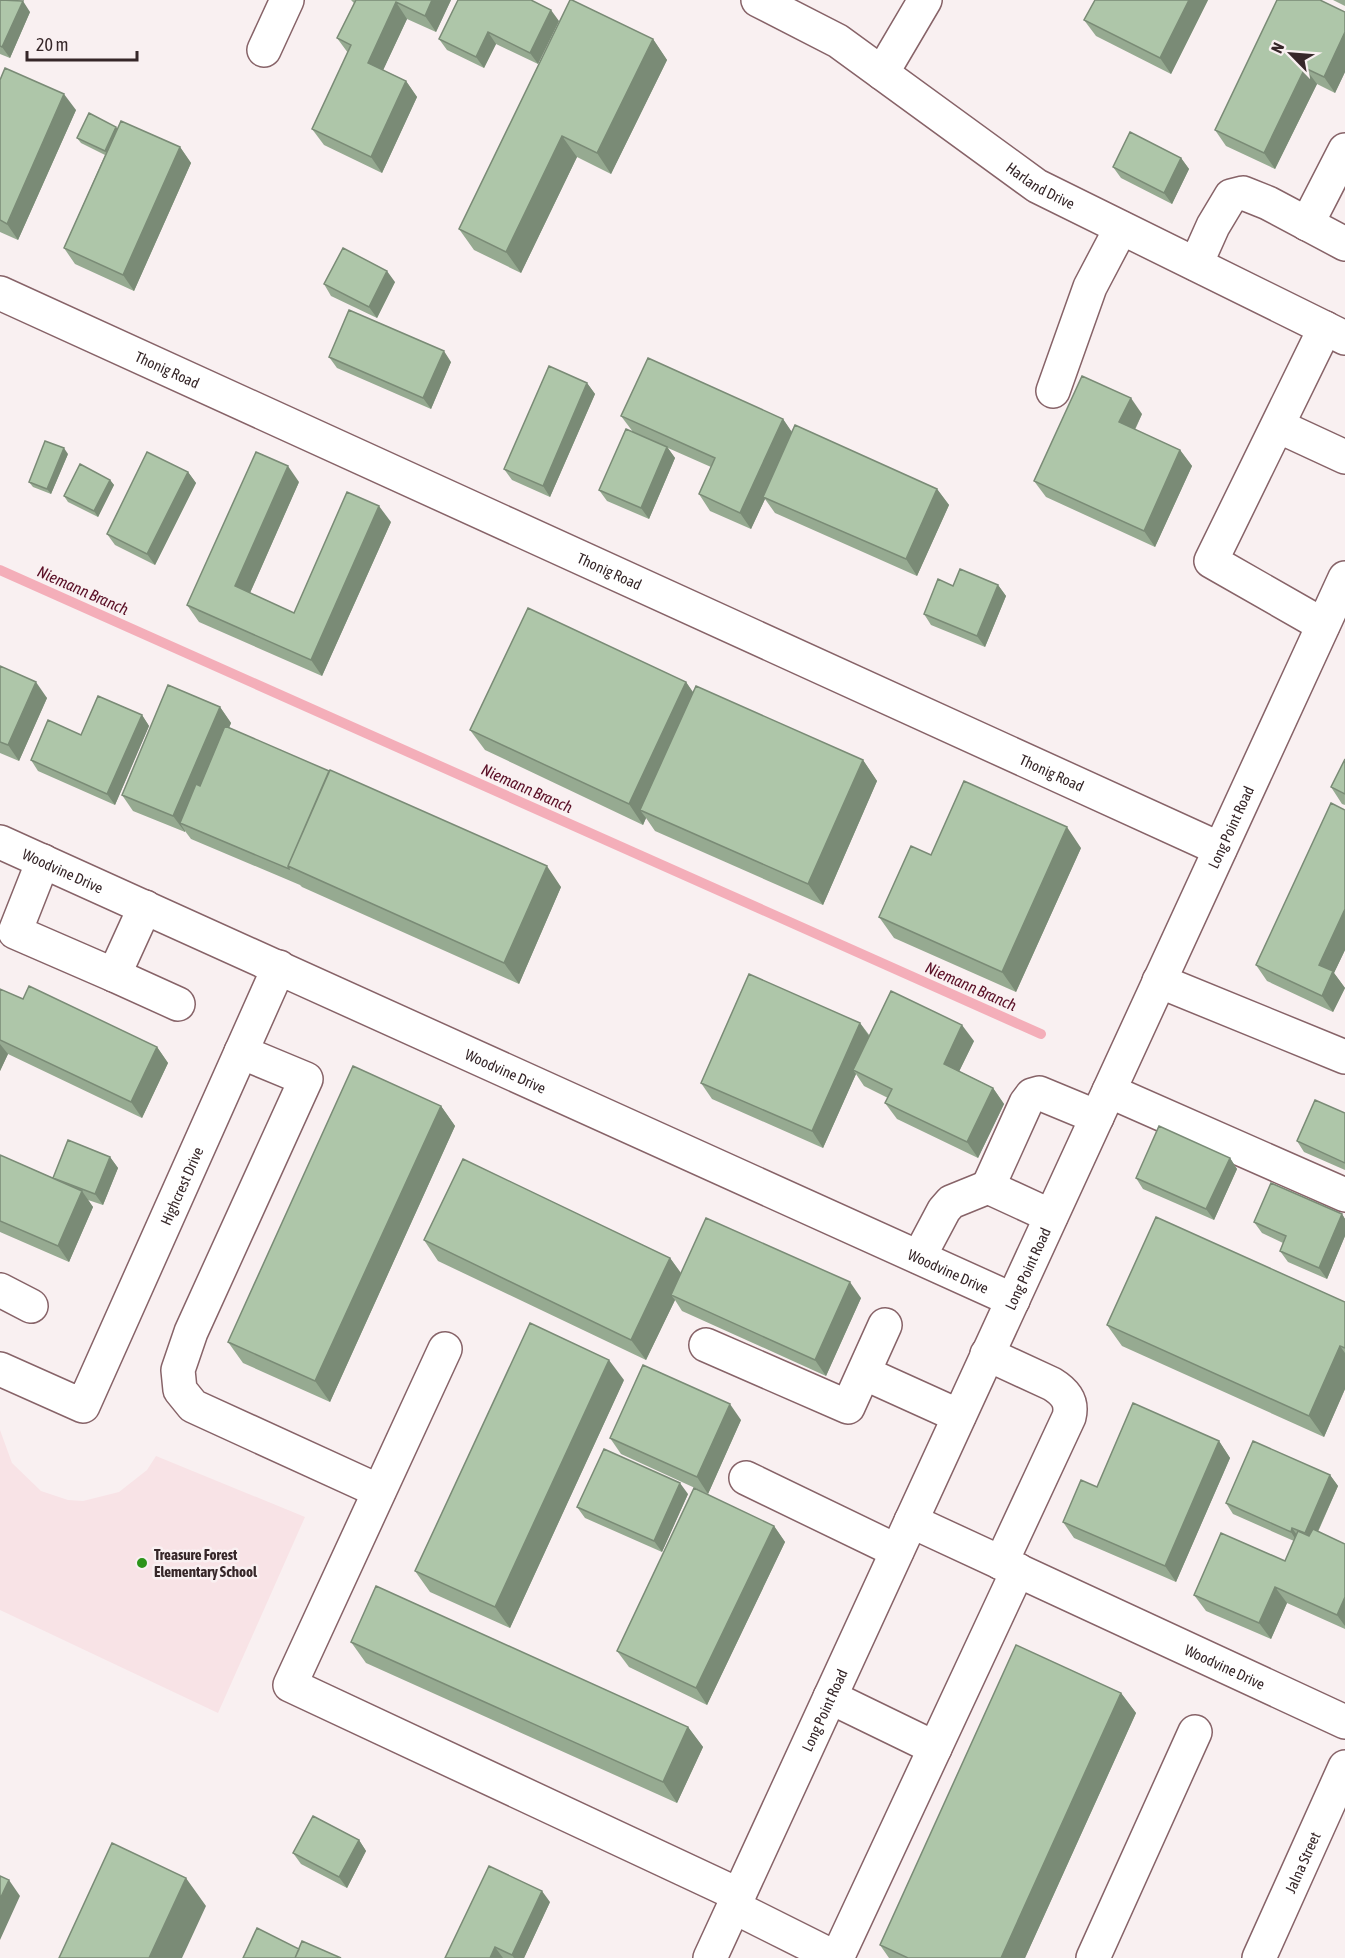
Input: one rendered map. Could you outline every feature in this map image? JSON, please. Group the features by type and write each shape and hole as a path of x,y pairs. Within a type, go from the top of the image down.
{"street":[{"path":"264,50 287,0"},
{"path":"882,73 925,0"},
{"name":"Harland Drive","path":"770,3 838,41 1037,186 1335,333"},
{"path":"1307,224 1345,150"},
{"path":"1196,264 1213,226 1232,196 1243,193 1268,203 1345,244"},
{"path":"1053,391 1090,287 1121,228"},
{"name":"Thonig Road","path":"0,293 1220,849"},
{"path":"1335,333 1278,426 1211,561 1337,603"},
{"path":"1278,426 1345,457"},
{"name":"Long Point Road","path":"710,1958 1220,849 1337,603"},
{"name":"Woodvine Drive","path":"0,842 1013,1300"},
{"path":"43,861 15,932 178,1004"},
{"path":"114,975 145,907"},
{"name":"Highcrest Drive","path":"0,1369 83,1406 279,967"},
{"path":"1159,981 1345,1057"},
{"path":"241,1052 306,1079 191,1332 178,1370 180,1390 193,1406 379,1491"},
{"path":"919,1257 944,1210 951,1202 988,1187 1026,1103 1035,1093 1103,1104 1345,1195"},
{"path":"988,1187 1051,1216"},
{"path":"0,1290 32,1306"},
{"path":"706,1345 848,1407 885,1325"},
{"path":"445,1349 290,1685 736,1901 836,1958 934,1748 1070,1417 1071,1408 1068,1397 1061,1390 987,1354"},
{"path":"864,1373 959,1416"},
{"path":"746,1478 897,1551"},
{"name":"Woodvine Drive","path":"911,1521 1345,1722"},
{"path":"830,1697 934,1748"},
{"path":"1093,1958 1195,1732"},
{"name":"Jalna Street","path":"1259,1958 1345,1767"}],"shaded area":[{"name":"Treasure Forest Elementary School","path":"0,1430 12,1463 41,1491 68,1500 83,1501 119,1492 147,1470 156,1456 305,1517 218,1713 0,1610"}],"building":[{"path":"0,0 23,1 2,47 0,46"},
{"path":"356,0 432,0 425,16 396,2 368,63 406,81 371,157 312,129 351,45 337,38"},
{"path":"458,0 531,0 551,10 530,53 488,32 476,57 439,39"},
{"path":"570,0 653,39 597,153 562,136 506,252 459,229"},
{"path":"1095,0 1189,0 1160,58 1084,20"},
{"path":"1277,0 1320,0 1345,12 1345,32 1324,77 1305,68 1264,153 1215,130"},
{"path":"5,68 64,94 7,224 0,220 0,80"},
{"path":"89,113 116,127 105,151 77,138"},
{"path":"121,121 180,147 123,275 64,248"},
{"path":"1130,132 1181,158 1164,193 1113,167"},
{"path":"343,248 387,271 369,307 324,284"},
{"path":"349,310 444,351 423,398 329,357"},
{"path":"648,358 783,419 740,513 699,494 715,458 621,416"},
{"path":"549,366 587,383 543,486 504,469"},
{"path":"1082,376 1131,398 1119,422 1180,450 1144,531 1034,481"},
{"path":"795,425 937,489 906,559 763,497"},
{"path":"626,429 667,447 641,508 599,490"},
{"path":"45,441 64,448 47,489 29,482"},
{"path":"147,452 188,472 147,554 107,534"},
{"path":"256,452 288,466 235,586 294,613 347,492 379,506 311,660 187,605"},
{"path":"80,464 110,480 94,511 64,496"},
{"path":"960,569 998,585 977,636 924,614 938,579 953,586"},
{"path":"528,608 686,682 629,804 470,730"},
{"path":"0,666 36,682 8,745 0,742"},
{"path":"168,685 220,707 173,816 122,795"},
{"path":"696,686 863,760 808,884 640,810"},
{"path":"98,696 142,715 107,794 31,760 48,720 81,735"},
{"path":"225,726 329,771 288,866 289,869 180,823 196,784 200,786"},
{"path":"1345,759 1345,794 1331,787"},
{"path":"330,770 547,866 504,963 288,866"},
{"path":"964,781 1067,827 1002,972 879,917 911,846 931,855"},
{"path":"1331,803 1345,810 1345,909 1319,965 1333,971 1322,996 1256,965"},
{"path":"749,974 860,1023 812,1131 701,1083"},
{"path":"29,986 157,1047 131,1102 0,1040 0,989 23,999"},
{"path":"891,991 962,1025 944,1064 993,1088 967,1142 885,1103 892,1089 853,1070"},
{"path":"353,1066 441,1106 315,1381 228,1342"},
{"path":"1315,1100 1345,1113 1345,1163 1297,1141"},
{"path":"1159,1126 1230,1158 1206,1209 1136,1178"},
{"path":"68,1140 110,1157 95,1194 53,1178"},
{"path":"0,1155 82,1191 58,1246 0,1221"},
{"path":"463,1159 670,1258 631,1340 424,1240"},
{"path":"1271,1183 1342,1214 1319,1268 1280,1251 1286,1236 1254,1222"},
{"path":"1156,1217 1345,1302 1345,1348 1340,1346 1309,1416 1107,1325"},
{"path":"706,1218 850,1282 815,1360 671,1295"},
{"path":"530,1323 609,1360 495,1607 415,1571"},
{"path":"643,1365 730,1404 697,1477 610,1438"},
{"path":"1133,1403 1219,1441 1165,1566 1063,1522 1081,1480 1097,1487"},
{"path":"1253,1441 1330,1475 1305,1533 1292,1528 1291,1532 1226,1503"},
{"path":"604,1449 680,1483 654,1541 577,1507"},
{"path":"694,1488 774,1526 696,1688 617,1651"},
{"path":"1313,1529 1345,1544 1345,1597 1337,1615 1275,1587 1259,1623 1194,1595 1221,1533 1285,1561 1298,1531 1309,1536"},
{"path":"376,1586 688,1727 663,1782 351,1642"},
{"path":"1016,1645 1121,1693 1001,1958 908,1958 880,1945"},
{"path":"313,1816 359,1840 339,1877 293,1853"},
{"path":"112,1843 186,1878 149,1958 59,1958"},
{"path":"489,1866 542,1891 512,1955 495,1947 490,1958 445,1958"},
{"path":"0,1876 9,1880 0,1899"},
{"path":"257,1928 299,1949 295,1958 243,1958"},
{"path":"302,1941 341,1958 295,1958"}],"waterway":[{"name":"Niemann Branch","path":"0,570 1041,1034"}],"place":[{"name":"Treasure Forest Elementary School","path":"142,1563"}]}
